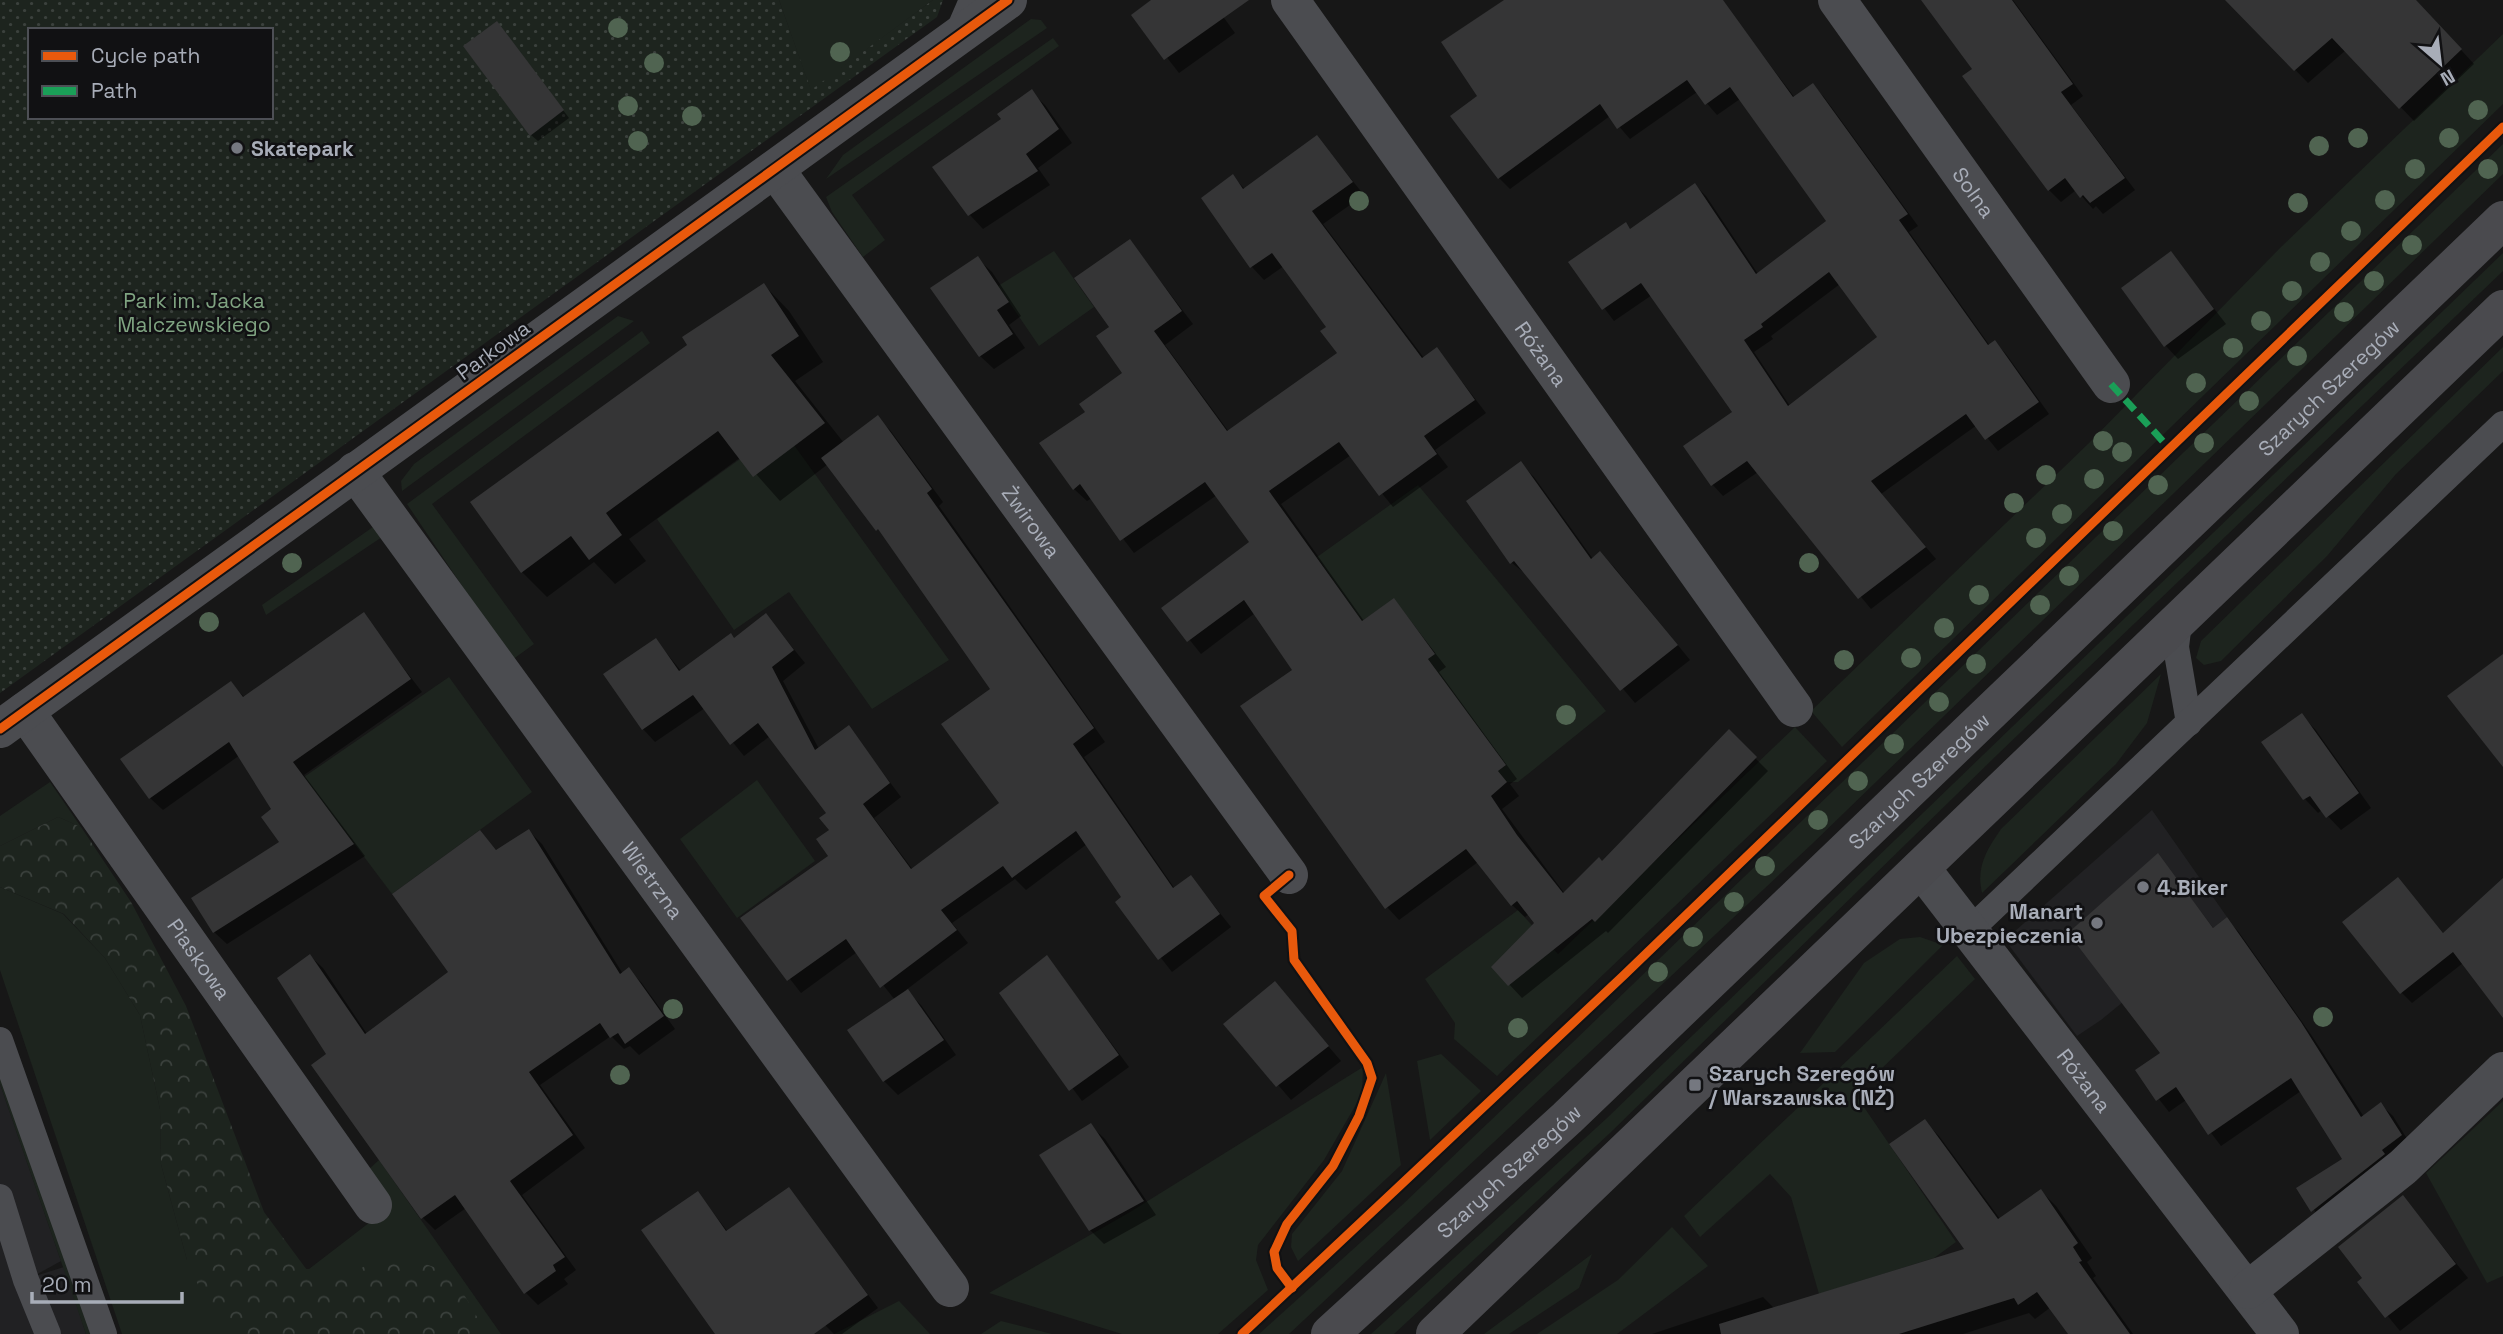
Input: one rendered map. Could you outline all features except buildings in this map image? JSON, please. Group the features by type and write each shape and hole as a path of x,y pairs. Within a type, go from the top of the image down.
{"main road":[{"name":"Szarych Szeregów","path":"1330,1334 1597,1089 2503,220"},
{"path":"1435,1334 2503,309"}],"street":[{"name":"Parkowa","path":"13,720 1008,0"},
{"name":"Różana","path":"1290,0 1794,708"},
{"name":"Solna","path":"1837,0 2111,384"},
{"name":"Żwirowa","path":"775,169 1289,875"},
{"name":"Wietrzna","path":"355,471 950,1288"},
{"name":"Piaskowa","path":"13,720 373,1205"},
{"name":"Różana","path":"1922,868 2280,1334"},
{"path":"2248,1290 2403,1167 2503,1071"}],"lane":[{"path":"955,38 972,0"},
{"path":"1970,930 2503,424"},
{"path":"2179,622 2176,647 2189,723"},
{"path":"0,1041 104,1334"},
{"path":"2,1214 48,1334"}],"shaded area":[{"path":"2152,810 2227,917 2101,1020 2077,1036 2005,940"},
{"path":"0,1084 61,1261 32,1277 64,1267 86,1334 0,1334"}],"green space":[{"name":"Park im. Jacka Malczewskiego","path":"0,0 779,0 811,90 933,0 943,0 937,17 0,693"},
{"path":"779,0 933,0 811,91"},
{"path":"1031,19 1041,20 1047,28 826,179 843,155"},
{"path":"2503,34 2503,104 1842,747 1811,711 2089,443 2279,249"},
{"path":"1053,38 1059,46 852,195 885,240 863,257 832,212 826,197"},
{"path":"2503,144 2503,174 1812,844 1289,1334 1259,1334 1401,1206 1572,1043"},
{"path":"1054,251 1094,307 1039,346 998,286"},
{"path":"2503,253 2503,271 1998,754 1610,1133 1394,1334 1371,1334 1607,1118"},
{"path":"618,316 634,321 402,491 401,481 414,464"},
{"path":"642,331 650,343 432,504 534,644 512,660 407,504"},
{"path":"2503,347 2503,371 2396,474 2327,556 2221,661 2204,665 2196,658 2201,641"},
{"path":"794,445 949,660 872,709 789,592 734,630 657,519 740,459"},
{"path":"1418,485 1606,711 1518,782 1507,782 1498,771 1506,765 1428,659 1435,653 1394,599 1362,621 1317,557"},
{"path":"373,527 382,537 266,615 262,605"},
{"path":"2161,674 2147,723 2116,764 1982,893 1981,867 2001,829"},
{"path":"449,677 532,792 392,894 304,777"},
{"path":"1795,727 1827,761 1497,1076 1454,1039 1455,1023 1425,979 1518,910 1558,954"},
{"path":"757,780 815,861 737,918 680,839"},
{"path":"50,782 81,827 58,817 0,846 0,816"},
{"path":"58,817 81,827 131,902 186,1006 264,1212 321,1289 373,1262 407,1257 452,1274 487,1334 229,1334 210,1312 187,1260 161,1164 160,1109 140,1015 105,958 64,914 0,887 0,846"},
{"path":"0,887 63,914 105,958 140,1015 160,1109 161,1164 187,1260 309,1269 387,1209 369,1169 379,1160 501,1334 122,1334 0,970"},
{"path":"1920,937 1943,945 1835,1052 1800,1053 1864,963 1900,939"},
{"path":"1957,956 1975,979 1855,1094 1956,1242 1934,1258 1819,1294 1791,1197 1770,1174 1700,1237 1684,1216"},
{"path":"1441,1054 1481,1091 1430,1140 1417,1061"},
{"path":"0,1062 97,1334 86,1334 0,1084"},
{"path":"1363,1067 1362,1094 1324,1160 1258,1245 1256,1260 1268,1290 1218,1334 1122,1334 989,1293 1130,1212"},
{"path":"1386,1073 1401,1165 1298,1261 1291,1247 1292,1234 1342,1171"},
{"path":"2503,1101 2503,1276 2487,1283 2426,1173"},
{"path":"1672,1227 1708,1266 1617,1334 1537,1334 1618,1280"},
{"path":"1592,1254 1579,1288 1509,1334 1484,1334"},
{"path":"899,1301 930,1334 834,1334"},
{"path":"1001,1321 1052,1334 981,1334"}],"marked path":[{"path":"2111,384 2169,448"}],"cycle path":[{"path":"0,729 1008,0"},
{"path":"1242,1334 1623,976 2503,127"},
{"path":"1289,875 1264,896 1292,931 1294,960 1367,1063 1372,1078 1359,1116 1333,1166 1287,1224 1274,1252 1277,1268 1292,1288"}],"place":[{"name":"Skatepark","path":"237,148"},
{"name":"4.Biker","path":"2143,887"},
{"name":"Manart Ubezpieczenia","path":"2097,923"},
{"name":"Szarych Szeregów / Warszawska (NŻ)","path":"1695,1085"}]}
